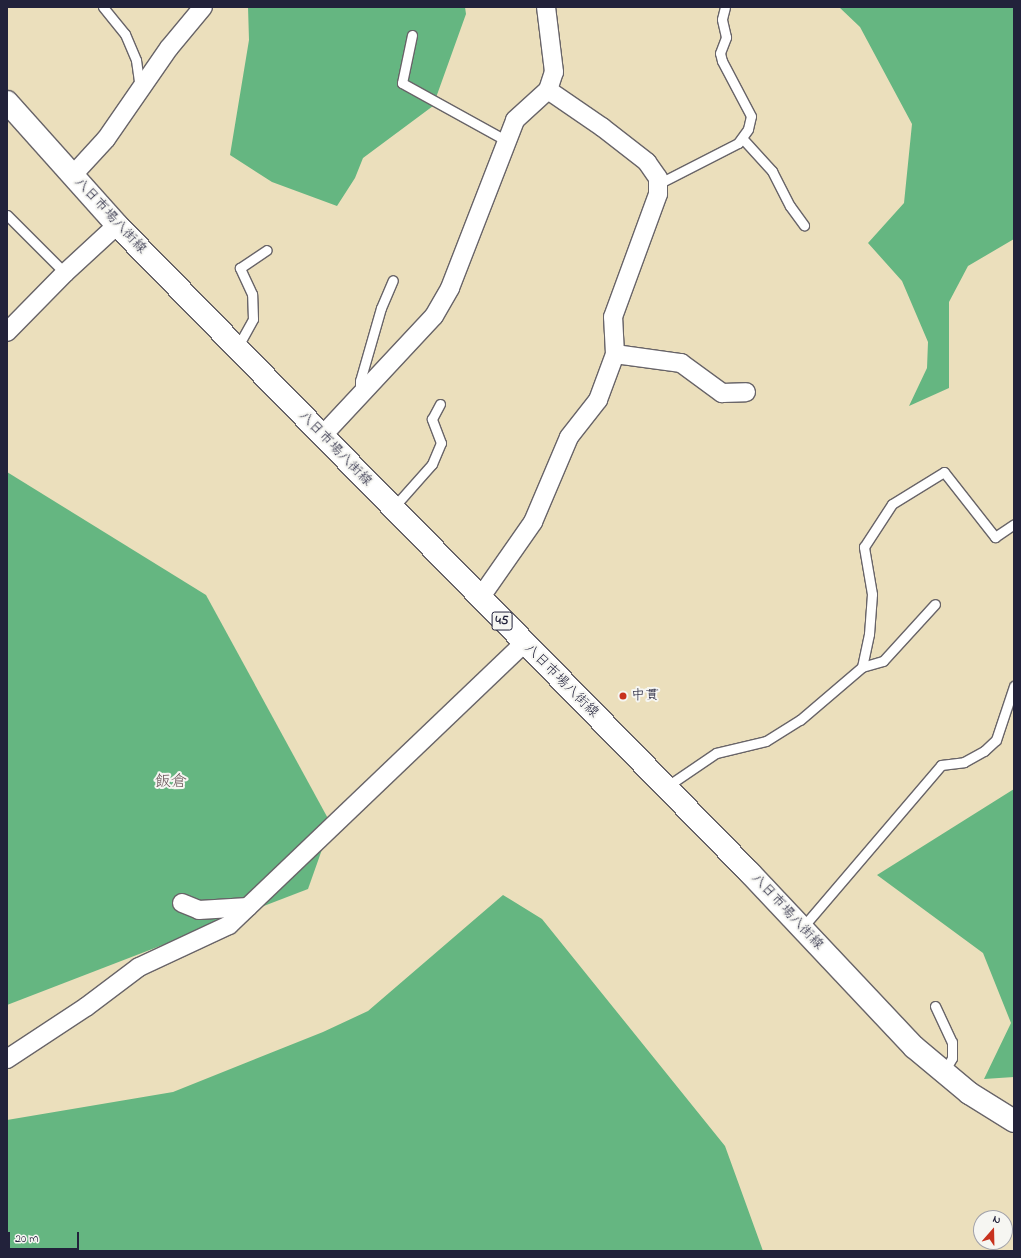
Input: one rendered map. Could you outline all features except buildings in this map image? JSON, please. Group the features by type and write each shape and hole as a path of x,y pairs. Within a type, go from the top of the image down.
{"main road":[{"name":"八日市場八街線","path":"7,102 117,225 802,928 914,1047 969,1093 1014,1120"}],"street":[{"path":"322,436 360,392 434,316 450,288 515,120 548,90 554,72 546,7"},
{"path":"72,176 106,139 200,8"},
{"path":"480,598 533,522 569,437 598,400 615,354 613,317 658,194 658,178 647,162 602,127 548,90"},
{"path":"7,332 64,273 117,225"},
{"path":"615,354 681,363 722,393 746,392"},
{"path":"7,1059 86,1007 139,967 229,925 524,643"},
{"path":"182,903 199,910 248,908"}],"lane":[{"path":"103,7 125,34 136,60 141,90"},
{"path":"658,184 738,143 748,130 751,116 722,61 720,52 726,37 722,19 725,7"},
{"path":"412,35 402,83 507,141"},
{"path":"742,138 772,171 790,206 804,225"},
{"path":"7,215 64,273"},
{"path":"237,348 253,319 252,294 240,268 267,250"},
{"path":"360,392 360,381 379,316 392,280"},
{"path":"393,508 432,464 441,443 432,419 440,404"},
{"path":"862,666 869,634 872,594 864,547 892,504 944,472 995,538 1014,524"},
{"path":"666,788 716,753 766,740 800,720 862,666 883,662 935,604"},
{"path":"802,928 941,765 964,762 984,752 996,740 1014,686"},
{"path":"935,1006 952,1042 952,1058 944,1072"}],"green space":[{"path":"248,7 465,7 466,14 433,106 363,158 355,178 337,206 272,182 230,155 249,40"},
{"path":"839,7 1014,7 1014,239 968,266 949,302 949,388 909,406 927,368 928,342 902,281 868,243 904,203 912,124 860,27"},
{"path":"7,472 206,595 331,824 308,889 7,1005"},
{"path":"1014,789 1014,1077 984,1079 1011,1023 983,953 877,875"},
{"path":"503,895 542,919 725,1146 763,1251 7,1251 7,1120 173,1092 323,1032 368,1011"}],"place":[{"name":"中貫","path":"623,696"}],"district":[{"name":"飯倉","path":"171,782"}]}
